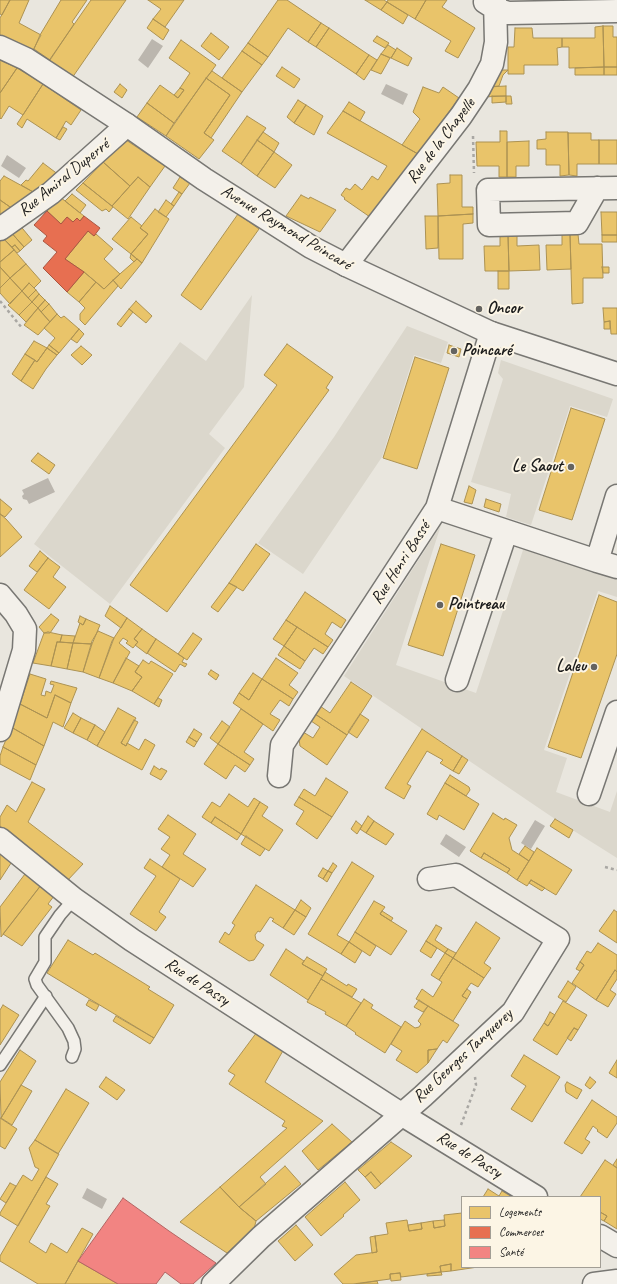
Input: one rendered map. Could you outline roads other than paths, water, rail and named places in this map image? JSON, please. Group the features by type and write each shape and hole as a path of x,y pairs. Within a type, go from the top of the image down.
{"street":[{"path":"491,3 508,13 581,6 617,11"},
{"name":"Rue de la Chapelle","path":"346,265 461,116 479,90 492,64 496,42 491,3"},
{"name":"Avenue Raymond Poincaré","path":"0,47 26,59 127,125 211,183 311,247 491,333 617,374"},
{"name":"Rue Amiral Duperré","path":"0,229 51,193 127,125"},
{"path":"607,188 577,223 489,225 488,190 607,188"},
{"name":"Rue Henri Bassé","path":"279,776 282,745 437,508 491,333"},
{"path":"597,561 617,496"},
{"path":"437,508 506,532 617,567"},
{"path":"457,680 506,532"},
{"path":"0,595 16,614 25,629 24,650 0,730"},
{"path":"589,794 617,712"},
{"name":"Rue de Passy","path":"0,839 74,899 132,940 401,1114 534,1196"},
{"name":"Rue Georges Tanquerey","path":"401,1114 423,1096 513,1012 558,939 456,874 429,879"},
{"path":"213,1284 261,1237 401,1114"},
{"path":"601,1237 617,1246"},
{"path":"594,1284 617,1281"}],"lane":[{"path":"72,1057 75,1049 74,1041 68,1028 38,985 36,979 45,962 45,937 74,899"},
{"path":"0,1065 46,996"}],"place":[{"name":"Oncor","path":"479,309"},
{"name":"Poincaré","path":"454,351"},
{"name":"Le Saout","path":"571,467"},
{"name":"Pointreau","path":"440,605"},
{"name":"Laleu","path":"594,667"}]}
